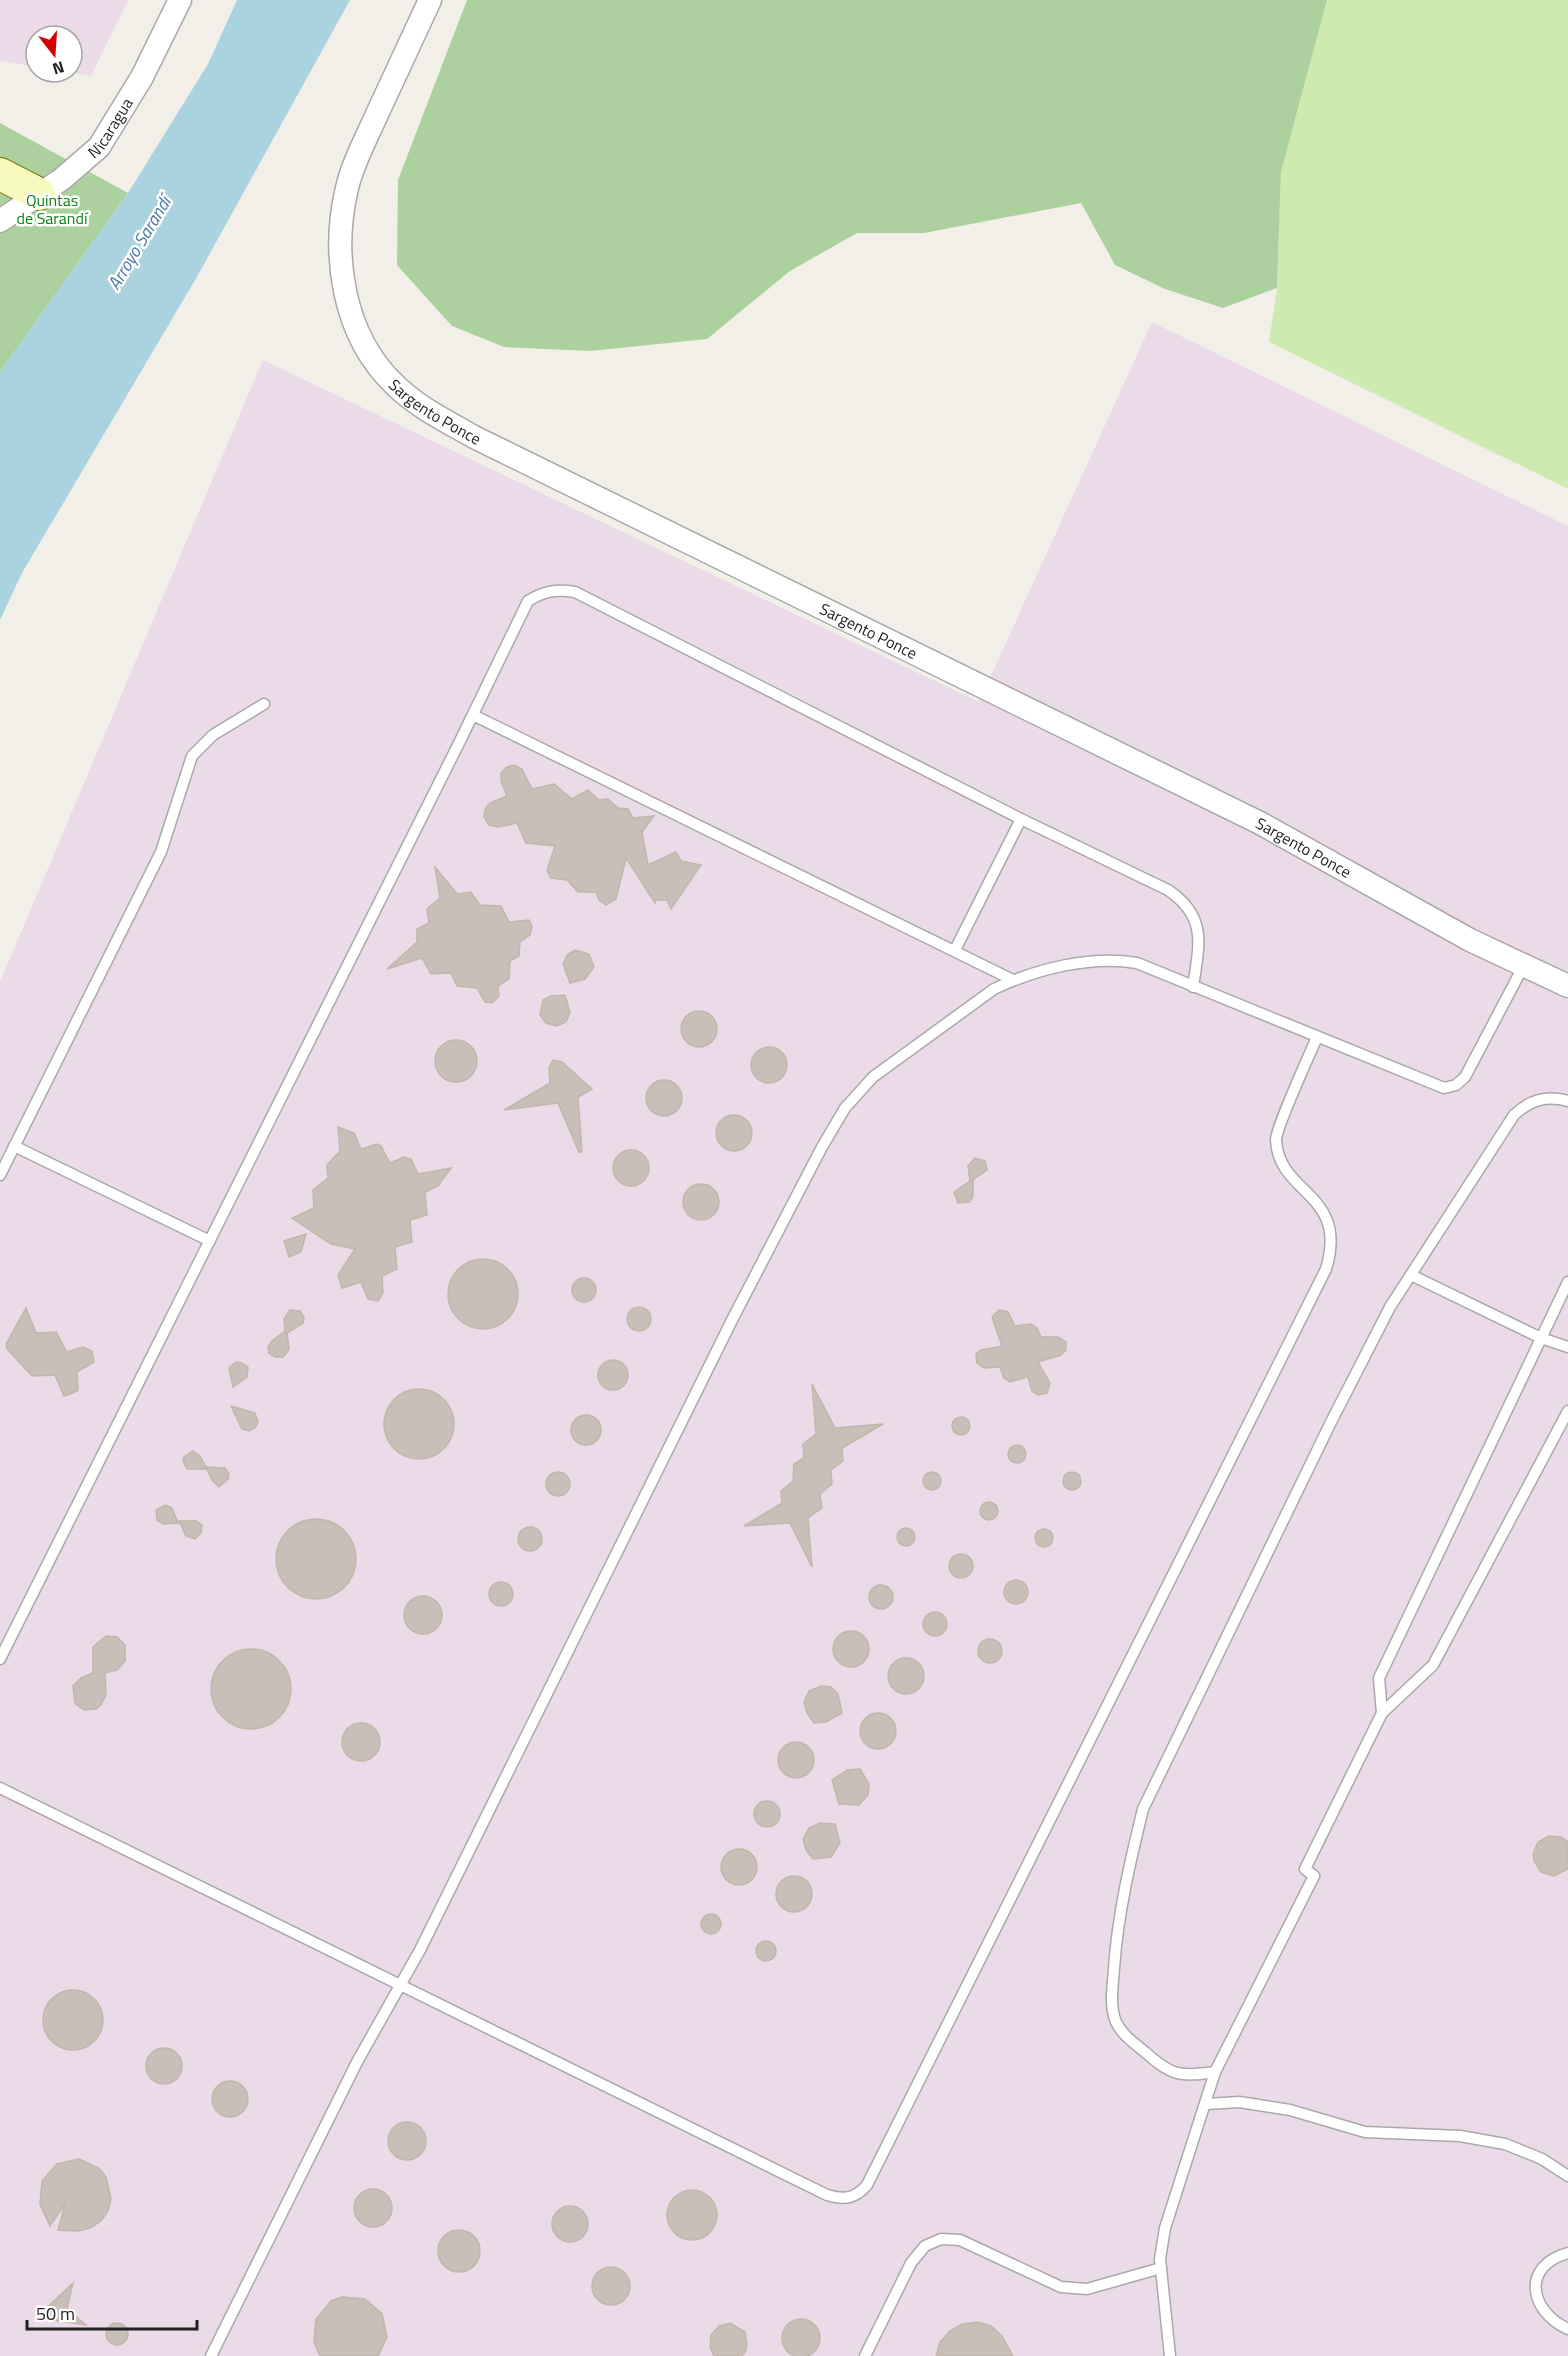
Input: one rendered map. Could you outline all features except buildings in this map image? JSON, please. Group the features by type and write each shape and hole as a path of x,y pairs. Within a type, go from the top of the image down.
{"street":[{"name":"Nicaragua","path":"0,221 62,179 99,147 142,77 180,0"},
{"name":"Sargento Ponce","path":"430,0 359,153 347,187 342,218 340,258 344,293 371,357 393,384 420,407 474,437 1260,823 1470,940 1568,986"},
{"path":"0,174 39,194"}],"lane":[{"path":"0,1659 528,601 540,593 559,590 575,592 1182,900 1191,912 1200,941 1193,987"},
{"path":"0,1175 161,852 192,756 213,735 264,704"},
{"path":"473,715 1013,980"},
{"path":"955,950 1020,819"},
{"path":"211,2356 357,2062 400,1986 728,1328 844,1108 873,1077 994,990 1013,980 1092,961 1118,960 1137,963 1429,1084 1444,1088 1456,1084 1465,1077 1524,964"},
{"path":"0,1788 827,2195 843,2199 860,2193 873,2175 1326,1269 1332,1248 1331,1226 1317,1201 1285,1169 1278,1155 1276,1137 1317,1037"},
{"path":"1215,2072 1182,2075 1166,2071 1124,2035 1116,2022 1111,2002 1118,1923 1126,1875 1143,1809 1331,1422 1390,1307 1514,1115 1526,1104 1537,1100 1556,1098 1568,1101"},
{"path":"15,1146 210,1241"},
{"path":"1411,1275 1541,1338 1568,1347"},
{"path":"1382,1713 1379,1678 1568,1282"},
{"path":"1170,2356 1161,2268 1165,2228 1207,2104 1215,2072 1314,1876 1305,1869 1382,1713 1433,1665 1568,1411"},
{"path":"1207,2104 1239,2102 1290,2110 1365,2132 1460,2136 1505,2144 1542,2159 1568,2176"},
{"path":"865,2356 911,2263 925,2246 941,2239 960,2240 1061,2287 1087,2289 1161,2268"},
{"path":"1568,2253 1549,2260 1538,2274 1535,2289 1539,2303 1548,2316 1568,2329"}],"shaded area":[{"path":"0,0 128,0 91,76 84,75 84,24 24,24 24,65 0,61"},
{"path":"1152,322 1568,526 1568,2356 0,2356 0,982 263,360 979,702"}],"green space":[{"path":"467,0 1327,0 1281,172 1277,288 1223,308 1165,289 1115,265 1081,203 924,233 857,233 790,271 707,339 590,351 504,347 452,326 397,265 398,180"},
{"path":"1327,0 1568,0 1568,489 1269,342 1277,288 1281,172"},
{"name":"Quintas de Sarandí","path":"0,123 128,193 0,372"}],"water":[{"name":"Arroyo Sarandí","path":"237,0 350,0 198,275 22,573 0,620 0,372 128,193 208,64"}]}
